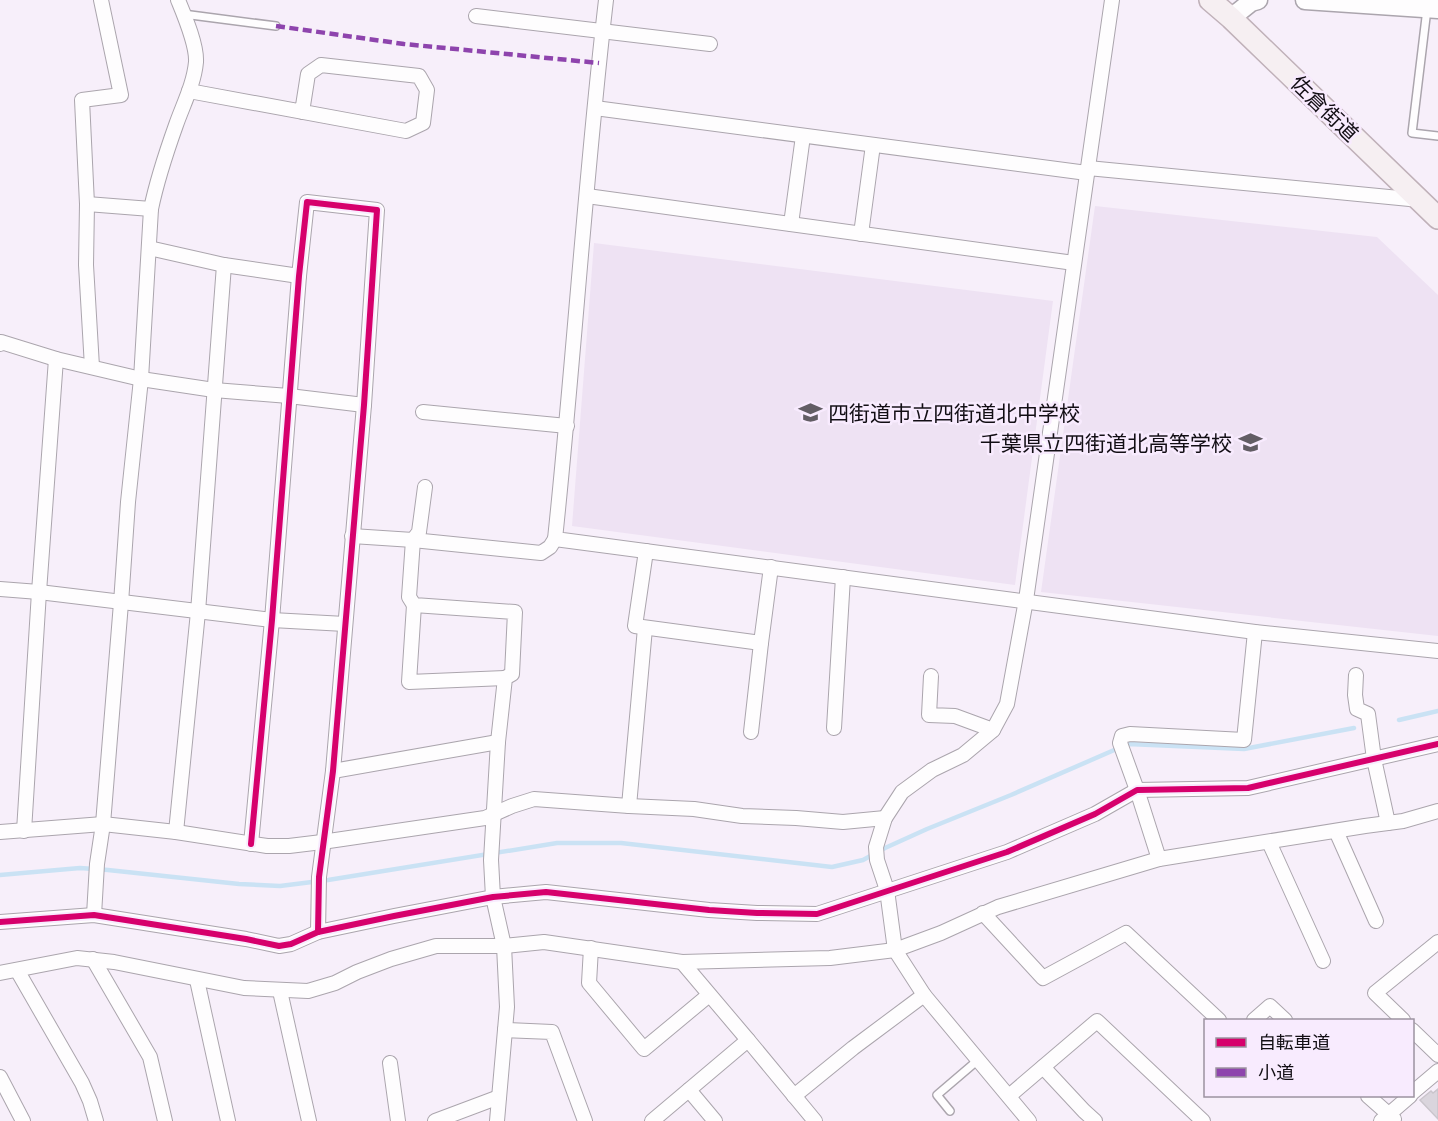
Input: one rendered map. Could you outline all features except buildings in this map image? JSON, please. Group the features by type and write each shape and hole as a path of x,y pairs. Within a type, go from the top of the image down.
{"main road":[{"name":"佐倉街道","path":"1210,0 1438,218"}],"street":[{"path":"92,367 86,266 87,204 81,100 121,95 101,0"},
{"path":"94,915 128,502 141,379 151,209 156,183 189,92 196,61 193,44 178,0"},
{"path":"352,536 541,553 550,547 555,538 606,0"},
{"path":"1029,1121 924,995 895,950 887,890 876,854 885,818 902,792 933,770 963,755 993,730 1007,704 1026,600 1112,0"},
{"path":"1231,18 1251,2 1258,0"},
{"path":"1305,0 1433,8"},
{"path":"476,16 710,44"},
{"path":"189,92 406,131 423,123 428,90 419,76 321,65 308,74 302,112"},
{"path":"595,108 873,145 1087,170 1420,200"},
{"path":"791,224 803,136"},
{"path":"861,234 873,145"},
{"path":"587,196 1074,263"},
{"path":"251,844 307,202 377,210 364,405 333,771 318,883 318,932"},
{"path":"87,204 151,209"},
{"path":"148,248 224,265 299,276"},
{"path":"176,832 198,612 224,265"},
{"path":"0,344 1,342 56,359 141,379 214,390 364,405"},
{"path":"24,831 56,359"},
{"path":"423,412 567,426"},
{"path":"414,604 514,612 512,674 505,678 409,682 414,604 409,597 413,540 419,532 425,487"},
{"path":"555,538 1255,632 1438,651"},
{"path":"646,551 635,626 761,643"},
{"path":"751,732 771,567"},
{"path":"834,728 843,577"},
{"path":"0,589 272,620 345,624"},
{"path":"629,806 645,628"},
{"path":"1159,859 1121,747 1122,736 1130,734 1244,740 1255,632"},
{"path":"1356,675 1356,710 1368,714 1374,759 1388,823"},
{"path":"931,676 930,715 955,716 993,730"},
{"path":"497,1121 507,1007 504,946 493,897 492,854 498,742 505,678"},
{"path":"333,771 498,742"},
{"path":"0,922 94,915 279,946 291,944 318,932 394,916 493,897 546,892 709,910 817,914 1007,852 1095,814 1137,790 1248,788 1438,744"},
{"path":"0,832 103,824 267,846 289,846 484,818 534,799 694,809 742,816 843,822 885,818"},
{"path":"0,973 77,958 93,959 244,988 308,992 391,959 436,946 504,946 544,942 682,962 830,958 895,950 941,933 998,906 1159,859 1403,821 1438,811"},
{"path":"1336,831 1376,921"},
{"path":"1269,842 1323,961"},
{"path":"983,913 1043,978 1126,933 1218,1019"},
{"path":"1402,1019 1376,993 1438,942"},
{"path":"591,948 589,983 644,1049 709,995"},
{"path":"93,959 150,1056 165,1121"},
{"path":"682,962 815,1121"},
{"path":"17,970 82,1083 96,1121"},
{"path":"197,980 228,1121"},
{"path":"280,991 309,1121"},
{"path":"794,1096 924,995"},
{"path":"1255,1019 1270,1006 1284,1019"},
{"path":"1009,1096 1097,1021 1203,1121"},
{"path":"505,1030 552,1032 585,1121"},
{"path":"1414,1031 1438,1055"},
{"path":"652,1121 748,1040"},
{"path":"390,1063 398,1121"},
{"path":"1043,1067 1095,1121"},
{"path":"1414,1091 1438,1071"},
{"path":"0,1077 23,1121"},
{"path":"689,1089 715,1121"},
{"path":"435,1121 499,1097"},
{"path":"1370,1097 1388,1119 1408,1097"}],"lane":[{"path":"1433,8 1412,133 1438,136"},
{"path":"183,14 276,26"},
{"path":"950,1111 937,1095 978,1060"}],"shaded area":[{"name":"千葉県立四街道北高等学校","path":"1095,206 1377,237 1438,295 1438,636 1041,592"},
{"name":"四街道市立四街道北中学校","path":"594,243 1053,301 1015,585 572,526"}],"waterway":[{"path":"1399,720 1438,711"},
{"path":"0,875 80,868 280,886 557,843 621,843 832,867 863,860 927,829 1128,744 1244,749 1354,728"}],"marked path":[{"path":"276,26 404,44 599,63"}],"cycle path":[{"path":"251,844 307,202 377,210 364,405 333,771 319,877 318,932"},
{"path":"0,922 94,915 279,946 291,944 318,932 394,916 493,897 546,892 709,910 817,914 1007,852 1095,814 1137,790 1248,788 1438,744"}],"place":[{"name":"四街道市立四街道北中学校","path":"810,413"},
{"name":"千葉県立四街道北高等学校","path":"1250,443"}]}
